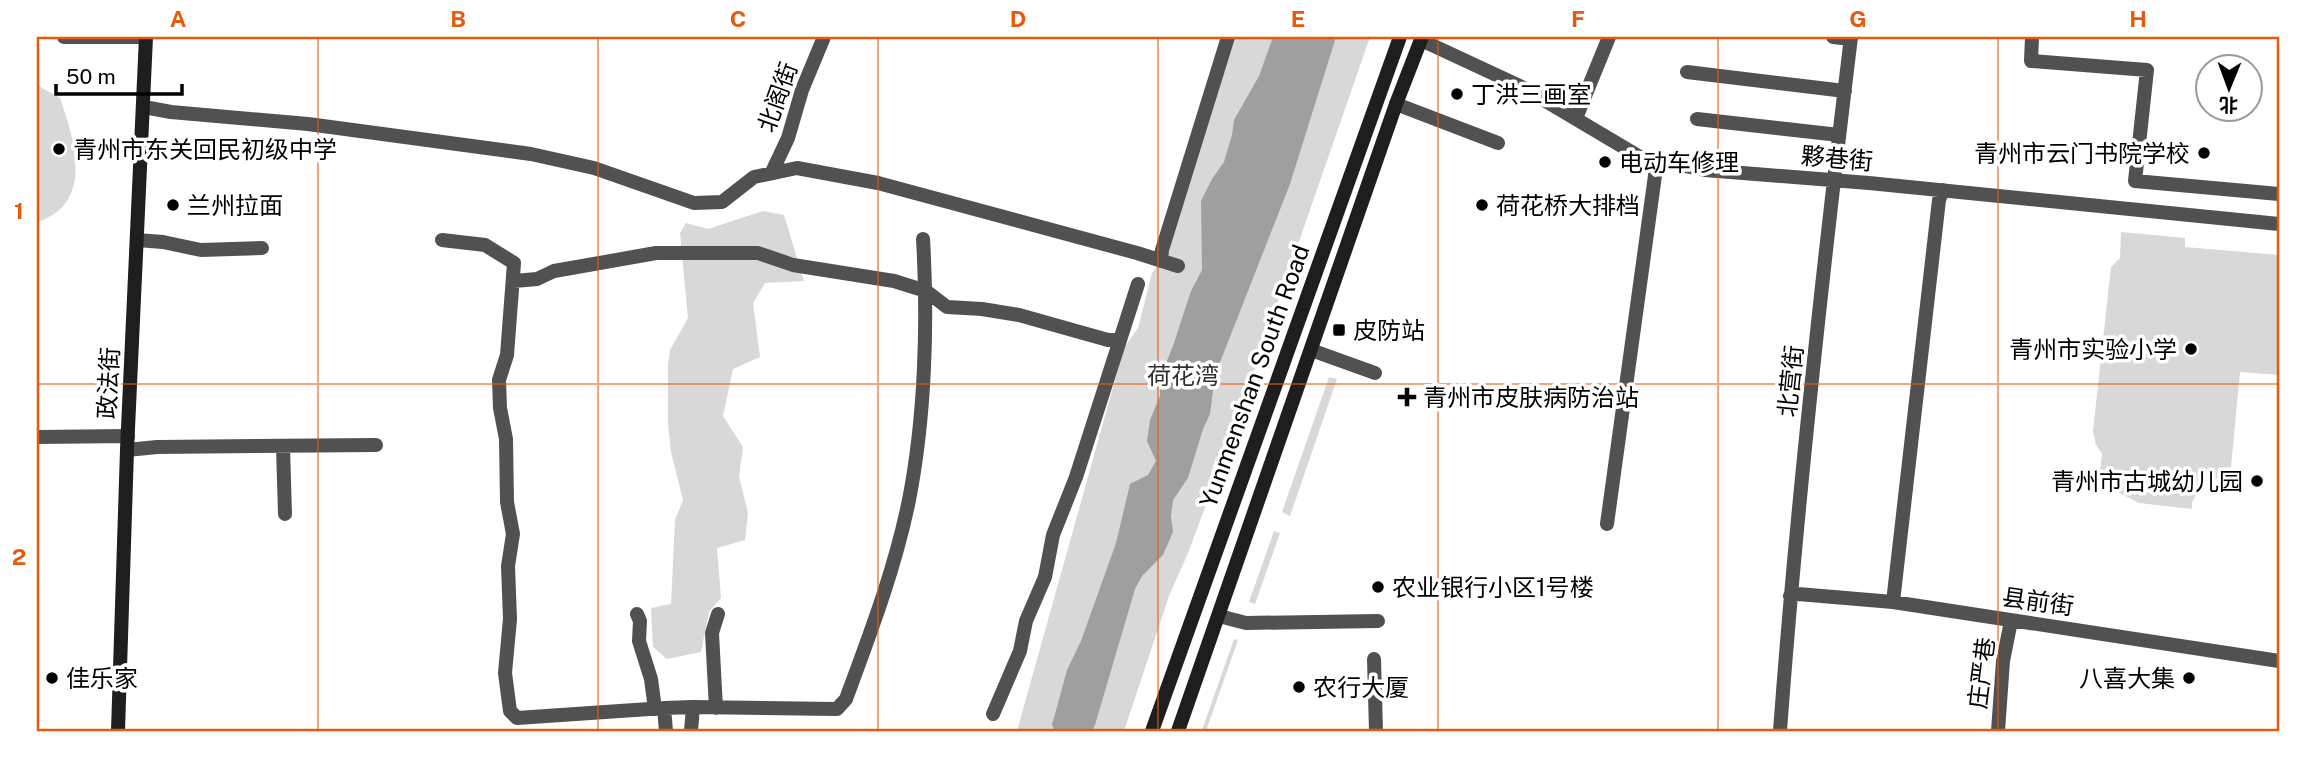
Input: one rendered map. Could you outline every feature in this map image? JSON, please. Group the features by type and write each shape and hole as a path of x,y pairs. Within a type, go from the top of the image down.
{"main road":[{"name":"政法街","path":"118,731 127,443 146,37"},
{"name":"Yunmenshan South Road","path":"1152,731 1400,37"},
{"name":"Yunmenshan South Road","path":"1178,731 1421,39"},
{"path":"1290,343 1311,350"}],"street":[{"path":"64,37 146,37"},
{"name":"北阁街","path":"772,172 788,138 802,90 824,37"},
{"path":"1161,261 1162,250 1228,37"},
{"path":"1576,118 1609,37"},
{"path":"1833,37 1851,38"},
{"path":"2032,37 2031,61 2147,70 2135,181 2279,194"},
{"name":"北营街","path":"1780,731 1790,596 1851,38"},
{"name":"夥巷街","path":"1421,39 1522,87 1640,157 1657,161 1705,170 1943,190 2279,224"},
{"path":"1687,72 1845,91"},
{"path":"1396,104 1498,143"},
{"path":"144,107 308,124 531,154 594,168 694,203 722,202 754,177 797,168 878,183 1137,253 1178,267"},
{"path":"1697,119 1839,135"},
{"path":"1608,524 1657,161"},
{"path":"1893,602 1939,200 1943,190"},
{"path":"442,240 485,245 514,263 507,355 499,380 500,408 506,439 507,502 513,534 508,566 509,619 505,673 510,711 517,718 694,707 837,709 846,699 878,611 909,499 923,377 926,291 923,239"},
{"path":"137,240 201,250 262,248"},
{"path":"514,281 537,279 554,271 656,253 758,253 793,265 894,281 926,291 947,307 1019,315 1108,340 1121,340"},
{"path":"993,714 1020,651 1026,621 1045,577 1053,535 1076,477 1138,284"},
{"path":"1311,350 1375,373"},
{"path":"37,437 157,447 376,445"},
{"path":"283,447 285,514"},
{"name":"县前街","path":"1790,596 1798,594 1893,602 2279,661"},
{"path":"637,614 640,621 639,641 666,731"},
{"path":"716,708 712,633 718,614"},
{"path":"1219,616 1246,623 1378,621"},
{"name":"庄严巷","path":"1998,731 2003,662 2011,621"},
{"path":"1374,659 1376,731"},
{"path":"691,731 694,707"}],"green space":[{"name":"荷花湾","path":"1235,37 1370,37 1230,440 1215,460 1210,494 1169,596 1124,731 1017,731 1124,348 1138,328 1152,273 1161,261"},
{"path":"37,85 60,98 71,133 76,169 67,201 55,213 37,222"},
{"path":"763,211 784,215 804,281 765,283 753,303 760,357 733,369 723,416 743,447 739,476 748,513 745,540 717,548 721,598 709,612 701,652 667,659 653,647 651,608 671,604 675,520 683,500 671,452 668,424 670,350 688,318 680,233 686,223 708,229"},
{"name":"青州市实验小学","path":"2121,232 2185,238 2185,247 2279,255 2279,375 2240,372 2230,478 2202,479 2192,509 2139,503 2099,482 2102,454 2096,445 2093,431 2111,267 2120,258"},
{"path":"1329,377 1337,379 1290,516 1282,512"},
{"path":"1274,531 1280,533 1255,604 1249,602"},
{"path":"1234,639 1238,640 1206,731 1202,730"}],"shaded area":[{"path":"1273,37 1336,37 1290,184 1215,375 1210,414 1188,478 1173,500 1173,532 1163,555 1142,576 1135,589 1095,725 1092,731 1055,731 1052,725 1067,670 1081,641 1116,543 1130,484 1148,475 1156,461 1147,441 1150,420 1160,396 1160,378 1191,291 1202,270 1201,201 1224,162 1234,120 1259,76"}],"place":[{"name":"丁洪三画室","path":"1457,94"},
{"name":"青州市东关回民初级中学","path":"59,149"},
{"name":"青州市云门书院学校","path":"2204,153"},
{"name":"电动车修理","path":"1605,162"},
{"name":"兰州拉面","path":"173,205"},
{"name":"荷花桥大排档","path":"1482,205"},
{"name":"皮防站","path":"1339,330"},
{"name":"青州市实验小学","path":"2191,349"},
{"name":"青州市皮肤病防治站","path":"1407,397"},
{"name":"青州市古城幼儿园","path":"2257,481"},
{"name":"农业银行小区1号楼","path":"1378,587"},
{"name":"佳乐家","path":"52,678"},
{"name":"八喜大集","path":"2189,678"},
{"name":"农行大厦","path":"1299,687"}]}
